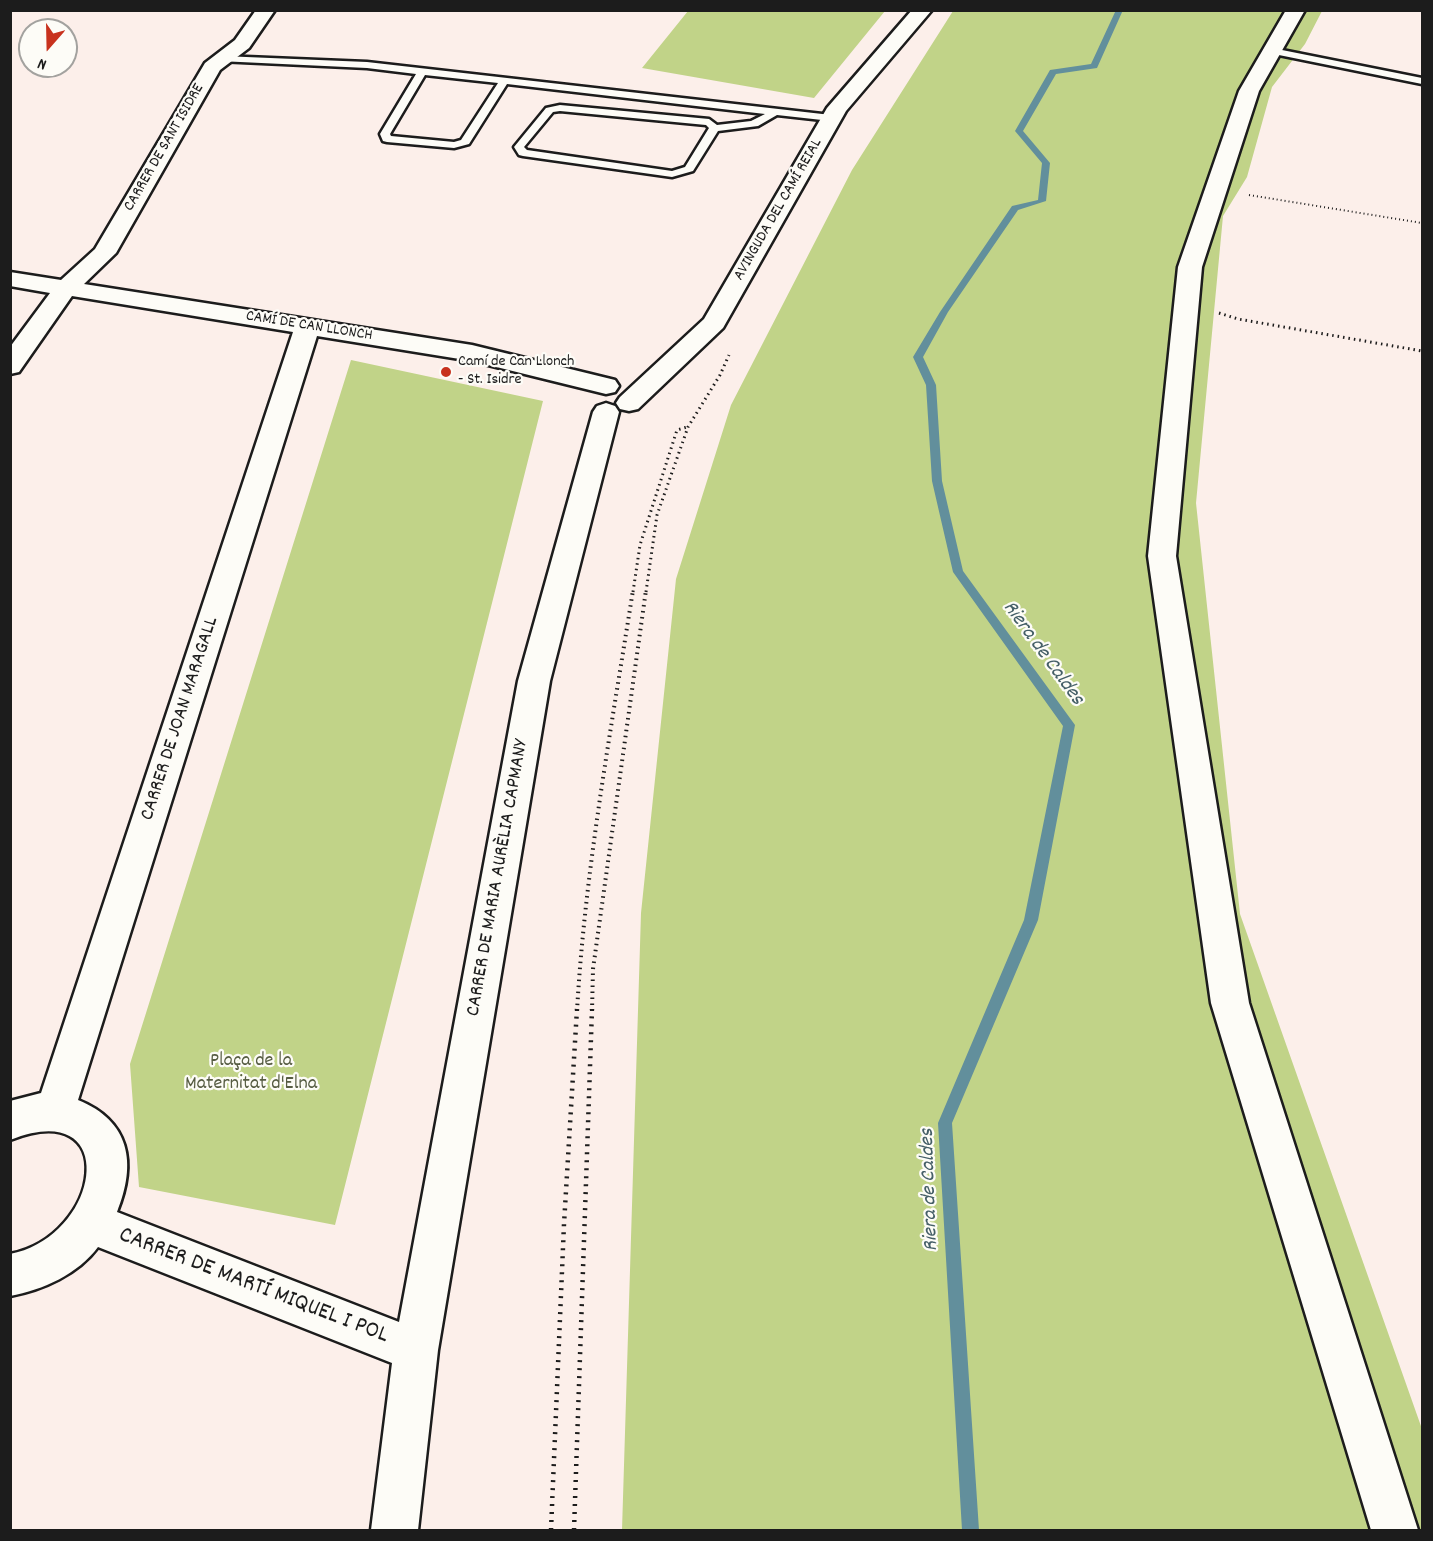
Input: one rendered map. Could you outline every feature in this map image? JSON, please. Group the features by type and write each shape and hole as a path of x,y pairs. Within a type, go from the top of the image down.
{"street":[{"name":"CARRER DE SANT ISIDRE","path":"10,366 66,288 104,253 212,67 242,44 266,10"},
{"name":"AVINGUDA DEL CAMÍ REIAL","path":"614,400 714,323 837,108 923,10"},
{"path":"1296,10 1249,91 1190,267 1162,556 1230,1003 1395,1530"},
{"name":"CAMÍ DE CAN LLONCH","path":"10,279 472,353 614,400"},
{"name":"CARRER DE JOAN MARAGALL","path":"55,1111 308,327"},
{"name":"CARRER DE MARIA AURÈLIA CAPMANY","path":"395,1530 416,1350 534,681 614,400"},
{"path":"10,1121 27,1114 55,1111 85,1121 102,1138 109,1161 107,1189 91,1223 68,1249 26,1273 10,1275"},
{"name":"CARRER DE MARTÍ MIQUEL I POL","path":"91,1223 416,1350"}],"lane":[{"path":"1272,51 1422,81"},
{"path":"222,59 367,65 831,118"},
{"path":"422,71 385,134 387,139 454,145 465,142 505,80"},
{"path":"560,108 709,122 714,128 689,169 672,174 523,153 519,147 550,110 560,108"},
{"path":"714,128 754,124 776,112"}],"path":[{"path":"1216,190 1422,223"},
{"path":"1187,302 1238,319 1422,351"},
{"path":"551,1530 564,1224 580,959 601,793 640,545 677,430 688,427 657,514 593,969 574,1530"}],"green space":[{"path":"688,11 885,11 814,98 642,68"},
{"path":"953,11 1322,11 1305,44 1272,87 1247,177 1223,216 1196,503 1240,914 1422,1429 1422,1530 622,1530 641,913 676,579 731,405 852,170"},
{"name":"Plaça de la Maternitat d'Elna","path":"351,360 543,401 335,1225 139,1187 130,1064"}],"waterway":[{"name":"Riera de Caldes","path":"970,1530 945,1123 1031,920 1069,725 958,572 937,481 931,385 918,357 944,312 1015,208 1042,201 1046,163 1019,131 1053,72 1094,66 1120,10"}],"place":[{"name":"Camí de Can Llonch - St. Isidre","path":"446,372"}]}
